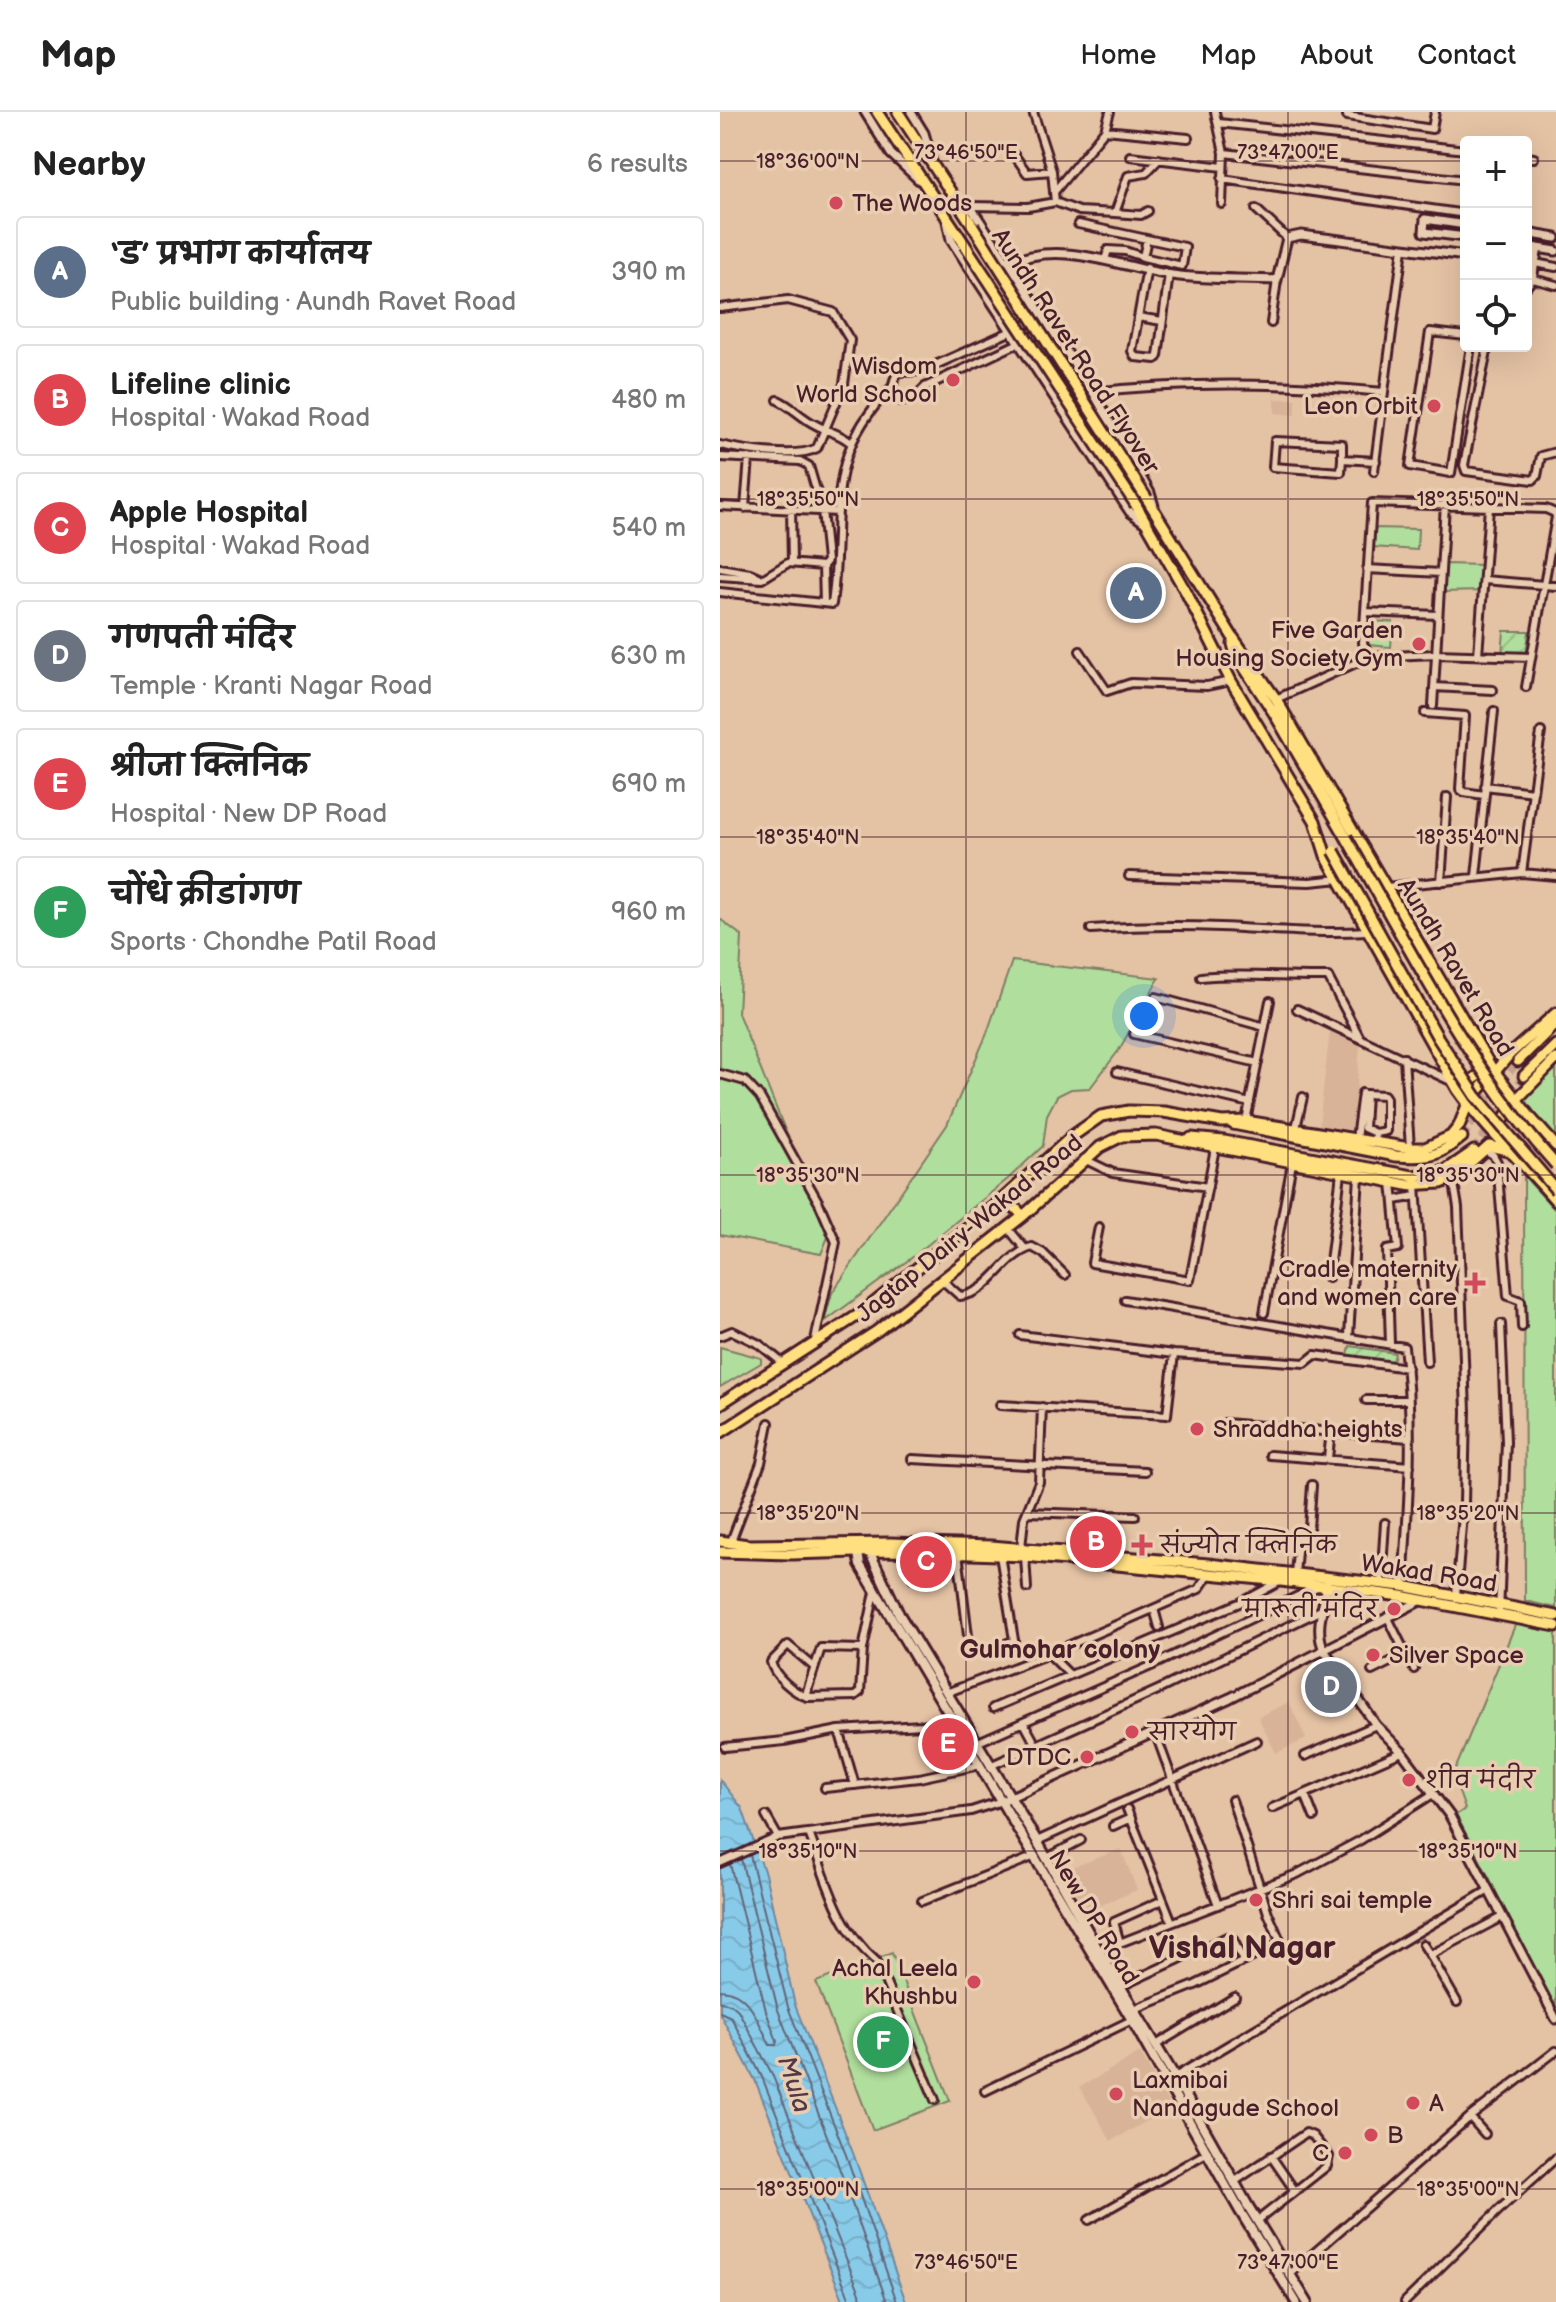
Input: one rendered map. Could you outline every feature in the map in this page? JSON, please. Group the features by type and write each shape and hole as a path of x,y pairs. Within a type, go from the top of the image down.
{"main road":[{"path":"877,112 947,219"},
{"path":"898,112 936,172 965,207"},
{"name":"Aundh Ravet Road Flyover","path":"965,207 973,226 1157,516"},
{"name":"Aundh Ravet Road Flyover","path":"947,219 1147,524"},
{"name":"Aundh Ravet Road","path":"1157,516 1232,636 1276,699 1344,824"},
{"path":"1147,524 1231,681 1334,851 1445,1049 1476,1096 1556,1190"},
{"name":"Aundh Ravet Road","path":"1232,636 1236,655 1386,887 1493,1069 1556,1146"},
{"path":"1344,824 1346,837 1410,950 1492,1085 1556,1165"},
{"path":"1321,834 1326,856 1456,1086 1494,1134 1556,1201"},
{"path":"1514,1058 1556,1013"},
{"path":"1456,1086 1514,1058 1556,1023"},
{"path":"1524,1076 1556,1045"},
{"path":"1453,1178 1471,1164 1516,1100 1556,1059"},
{"path":"1222,1122 1246,1121 1356,1139 1374,1137 1410,1148 1436,1145 1451,1136 1459,1126 1468,1103 1493,1069"},
{"path":"720,1404 863,1312 1005,1197 1071,1137 1101,1116 1129,1111 1164,1112 1420,1158 1444,1151 1462,1137"},
{"name":"Jagtap Dairy-Wakad Road","path":"720,1433 877,1331 1023,1216 1084,1159 1122,1136 1141,1133 1175,1138 1392,1182 1441,1183 1453,1178"},
{"path":"1175,1138 1224,1141 1413,1176 1445,1171 1482,1149 1512,1151"},
{"path":"1005,1197 1023,1216"},
{"name":"Wakad Road","path":"725,1543 1000,1555 1022,1553 1295,1574 1325,1583 1556,1616"},
{"name":"Wakad Road","path":"720,1552 935,1543 1281,1581 1381,1583 1403,1586 1424,1595 1456,1595 1556,1626"},
{"name":"New DP Road","path":"863,1548 860,1565 951,1720 1037,1841 1156,2045 1208,2152 1296,2302"},
{"name":"New DP Road","path":"863,1548 976,1743 985,1765"},
{"name":"New DP Road","path":"1006,1799 1035,1856 1132,2020 1172,2079 1307,2302"}],"street":[{"path":"865,112 891,154 921,182"},
{"path":"911,112 924,133 936,172"},
{"path":"1033,112 1052,171 1055,202"},
{"path":"1054,192 1105,130 1110,112"},
{"path":"1215,112 1224,153 1222,204"},
{"path":"1347,112 1347,116 1432,129 1435,112"},
{"path":"1219,123 1460,149"},
{"path":"1105,130 1188,138"},
{"path":"1224,153 1460,179"},
{"path":"1015,156 1027,173 1052,171"},
{"path":"1130,156 1223,167"},
{"path":"1115,213 1128,176 1146,173 1159,159"},
{"path":"1222,179 1460,213"},
{"path":"965,207 1028,207 1055,202 1079,211 1141,215 1148,211"},
{"path":"965,207 1009,263 1093,392 1150,493 1157,516"},
{"path":"1256,209 1287,238"},
{"path":"947,219 951,240 1130,512 1147,524"},
{"path":"1460,224 1425,219 1424,232 1460,236"},
{"path":"1078,224 1185,247 1182,266 1125,251 1108,250 1105,260"},
{"path":"1532,234 1556,238"},
{"path":"1287,238 1301,235 1460,255"},
{"path":"1271,323 1287,238"},
{"path":"1143,257 1147,239"},
{"path":"1532,247 1556,251"},
{"path":"1374,471 1403,248"},
{"path":"1532,258 1538,248"},
{"path":"1009,263 1047,253 1105,260 1169,274 1277,280"},
{"path":"1532,262 1556,267"},
{"path":"1147,268 1132,351 1135,357 1157,358 1169,274"},
{"path":"1532,273 1533,279 1556,285"},
{"path":"720,308 788,300 833,312 850,340 844,384 820,445 809,453 720,445"},
{"path":"720,592 832,604 838,567 837,493 851,443 871,408 892,387 894,377 899,372 922,371 1043,317"},
{"path":"1138,317 1162,321"},
{"path":"892,387 901,401 911,401 925,387 1051,328"},
{"path":"1460,335 1430,332 1410,466 1451,473 1470,352"},
{"path":"1487,352 1464,465 1466,471 1533,480 1537,476 1541,456 1556,452"},
{"path":"1093,392 1133,387 1264,385 1384,392"},
{"path":"778,400 794,407 801,417 825,430 841,434 851,443"},
{"path":"1275,441 1342,444 1342,459 1341,472 1273,467 1275,441"},
{"path":"720,457 804,462 811,468 822,510 827,561 823,566 824,603"},
{"path":"745,508 749,458"},
{"path":"1342,459 1376,461"},
{"path":"1369,657 1363,643 1371,504 1445,504 1555,510 1526,687"},
{"path":"1433,706 1445,504"},
{"path":"720,506 822,510 830,513 838,508"},
{"path":"1478,655 1489,507"},
{"path":"791,509 792,563"},
{"path":"720,576 762,579 784,564 823,566"},
{"path":"720,568 750,573 762,579"},
{"path":"1367,569 1441,573"},
{"path":"1484,580 1556,586"},
{"path":"1365,612 1438,615"},
{"path":"1080,651 1107,691 1131,683 1207,686 1231,681"},
{"path":"1276,699 1369,657 1436,654 1531,657"},
{"path":"1434,687 1493,690"},
{"path":"1476,876 1494,711"},
{"path":"1425,713 1465,716 1460,789 1484,795"},
{"path":"1522,873 1541,732"},
{"path":"1485,786 1533,792"},
{"path":"1441,882 1447,797"},
{"path":"1386,887 1522,873 1556,876"},
{"path":"1129,876 1310,882 1340,879"},
{"path":"1091,929 1138,926 1219,927 1323,934 1367,931"},
{"path":"1201,977 1239,974 1268,978 1328,977 1359,1036"},
{"path":"1156,997 1265,1027"},
{"path":"1246,1121 1270,1001"},
{"path":"1297,1009 1359,1036 1456,1086"},
{"path":"1134,1034 1258,1063"},
{"path":"1404,1058 1410,1148"},
{"path":"1117,1072 1250,1103"},
{"path":"720,1074 745,1081 760,1097 819,1203 836,1242 814,1345"},
{"path":"1356,1139 1362,1093"},
{"path":"1368,1094 1384,1095 1386,1098 1386,1131 1374,1137 1364,1128 1365,1096 1368,1094"},
{"path":"1296,1128 1303,1097"},
{"path":"1099,1227 1092,1263 1190,1280 1215,1148"},
{"path":"1482,1149 1493,1155 1497,1162 1508,1296 1521,1301 1522,1327"},
{"path":"1084,1159 1113,1173 1208,1187"},
{"path":"1264,1313 1292,1163"},
{"path":"1328,1278 1341,1173"},
{"path":"1349,1336 1359,1176"},
{"path":"1453,1178 1457,1194 1466,1411 1464,1503 1456,1595"},
{"path":"1390,1344 1387,1250 1398,1248 1392,1182"},
{"path":"1416,1184 1427,1362"},
{"path":"1395,1200 1416,1196"},
{"path":"1008,1228 1025,1249"},
{"path":"942,1280 960,1296 975,1294 1025,1249 1032,1247 1043,1253 1065,1275"},
{"path":"1125,1300 1404,1347 1410,1466 1403,1586"},
{"path":"1500,1609 1506,1442 1501,1324"},
{"path":"720,1336 732,1331 759,1344 784,1364"},
{"path":"1020,1335 1174,1354 1305,1363 1315,1355 1407,1368"},
{"path":"1000,1405 1167,1415 1174,1354"},
{"path":"1366,1400 1408,1400"},
{"path":"1027,1588 1022,1553 1027,1512 1038,1486 1041,1465 1042,1407"},
{"path":"725,1543 761,1463 769,1423"},
{"path":"1225,1423 1409,1438"},
{"path":"1328,1458 1331,1431"},
{"path":"1270,1455 1410,1466"},
{"path":"912,1459 1145,1471"},
{"path":"1295,1574 1298,1540 1301,1535 1307,1534 1309,1528 1312,1485"},
{"path":"1027,1512 1135,1516"},
{"path":"1381,1583 1385,1523"},
{"path":"913,1578 914,1551"},
{"path":"958,1553 969,1644"},
{"path":"989,1652 1014,1640 1000,1555"},
{"path":"946,1693 1049,1654 1199,1589 1209,1574"},
{"path":"993,1708 1263,1593 1281,1581"},
{"path":"1325,1583 1319,1628 1319,1640 1324,1650 1376,1725 1402,1752 1462,1837 1556,2019"},
{"path":"976,1743 1249,1621 1325,1583"},
{"path":"814,1667 788,1645 771,1662 772,1668 799,1695 855,1696 860,1692 863,1649 876,1590"},
{"path":"720,1863 778,1837 971,1811 1006,1799 1155,1732 1324,1650 1388,1618 1424,1595"},
{"path":"1154,1609 1159,1627"},
{"path":"825,1788 919,1778 985,1765 1160,1689 1323,1609"},
{"path":"1388,1618 1414,1669"},
{"path":"808,1697 807,1691 821,1648 863,1649"},
{"path":"1049,1654 1068,1669 1070,1675"},
{"path":"1372,1671 1406,1654"},
{"path":"725,1747 784,1741 839,1730 922,1725 951,1720"},
{"path":"1024,1723 1036,1745"},
{"path":"1305,1756 1376,1725"},
{"path":"839,1730 855,1785"},
{"path":"1155,1732 1218,1905"},
{"path":"1037,1841 1257,1741"},
{"path":"1272,1808 1402,1752"},
{"path":"1305,1794 1314,1817"},
{"path":"1099,1951 1297,1874 1359,1841 1433,1794"},
{"path":"1135,2009 1281,1943 1232,1800"},
{"path":"1127,1809 1172,1922"},
{"path":"766,1816 778,1837"},
{"path":"1113,1826 1131,1818"},
{"path":"809,1833 849,1933 862,1950 877,1962 935,2100"},
{"path":"1047,1858 1081,1840"},
{"path":"922,1901 1035,1856"},
{"path":"1172,2079 1489,1890"},
{"path":"1120,1943 1114,1922 1163,1900"},
{"path":"1430,1955 1502,1917"},
{"path":"1121,1986 1227,1937 1233,1939 1243,1961"},
{"path":"1423,1944 1457,2002"},
{"path":"1156,2045 1235,1997"},
{"path":"985,2091 1132,2020"},
{"path":"1290,2274 1470,2117 1556,2051"},
{"path":"1470,2117 1485,2134"},
{"path":"1234,2182 1306,2133 1313,2136 1329,2156 1327,2166 1257,2221"},
{"path":"1089,2220 1208,2152"},
{"path":"1271,2156 1295,2191"},
{"path":"1405,2302 1556,2158"}],"shaded area":[{"path":"1275,399 1296,399 1296,415 1275,413"},
{"path":"1330,1031 1360,1044 1354,1130 1319,1125"},
{"path":"1289,1702 1306,1739 1276,1753 1258,1717"},
{"path":"1121,1849 1137,1890 1087,1911 1063,1871"},
{"path":"1140,2053 1171,2108 1111,2141 1080,2087"}],"green space":[{"path":"1374,528 1418,529 1417,550 1372,547"},
{"path":"1444,564 1483,565 1482,591 1442,592"},
{"path":"1368,621 1393,622 1391,647 1368,645"},
{"path":"1504,631 1529,631 1526,655 1502,655"},
{"path":"720,919 742,936 738,1013 828,1237 821,1254 720,1235"},
{"path":"1012,961 1159,978 1119,1050 1090,1088 1071,1089 1057,1096 1047,1115 1043,1146 914,1256 824,1322 832,1293 947,1125 986,1036"},
{"path":"1556,1066 1556,1138 1523,1100"},
{"path":"1524,1176 1556,1211 1556,1608 1525,1601"},
{"path":"1350,1346 1395,1353 1393,1362 1348,1355"},
{"path":"720,1347 761,1358 761,1363 720,1387"},
{"path":"1516,1623 1556,1632 1556,2008 1503,1911 1491,1881 1456,1815 1465,1809 1453,1775"},
{"path":"892,1953 950,2101 873,2130 816,1982"}],"water":[{"name":"Mula","path":"720,1780 742,1808 765,1874 795,2005 853,2153 906,2302 844,2302 755,2080 720,2014"}],"tunnel":[{"path":"1462,1137 1518,1061"},
{"path":"1474,1151 1524,1076"}],"place":[{"name":"The Woods","path":"836,203"},
{"name":"Wisdom World School","path":"953,380"},
{"name":"Leon Orbit","path":"1434,406"},
{"name":"‘ड’ प्रभाग कार्यालय","path":"1136,593"},
{"name":"Five Garden Housing Society Gym","path":"1419,644"},
{"name":"Cradle maternity and women care","path":"1475,1283"},
{"name":"Shraddha heights","path":"1197,1429"},
{"name":"Lifeline clinic","path":"1096,1542"},
{"name":"संज्योत क्लिनिक","path":"1142,1545"},
{"name":"Apple Hospital","path":"926,1562"},
{"name":"मारूती मंदिर","path":"1394,1609"},
{"name":"Silver Space","path":"1373,1655"},
{"name":"गणपती मंदिर","path":"1331,1687"},
{"name":"सारयोग","path":"1132,1732"},
{"name":"श्रीजा क्लिनिक","path":"948,1744"},
{"name":"DTDC","path":"1087,1757"},
{"name":"शीव मंदीर","path":"1409,1780"},
{"name":"Shri sai temple","path":"1256,1900"},
{"name":"Achal Leela Khushbu","path":"974,1982"},
{"name":"चोंधे क्रीडांगण","path":"883,2042"},
{"name":"Laxmibai Nandagude School","path":"1116,2094"},
{"name":"A","path":"1413,2103"},
{"name":"B","path":"1371,2135"},
{"name":"C","path":"1345,2153"}],"district":[{"name":"Gulmohar colony","path":"1060,1649"},
{"name":"Vishal Nagar","path":"1242,1947"}]}
